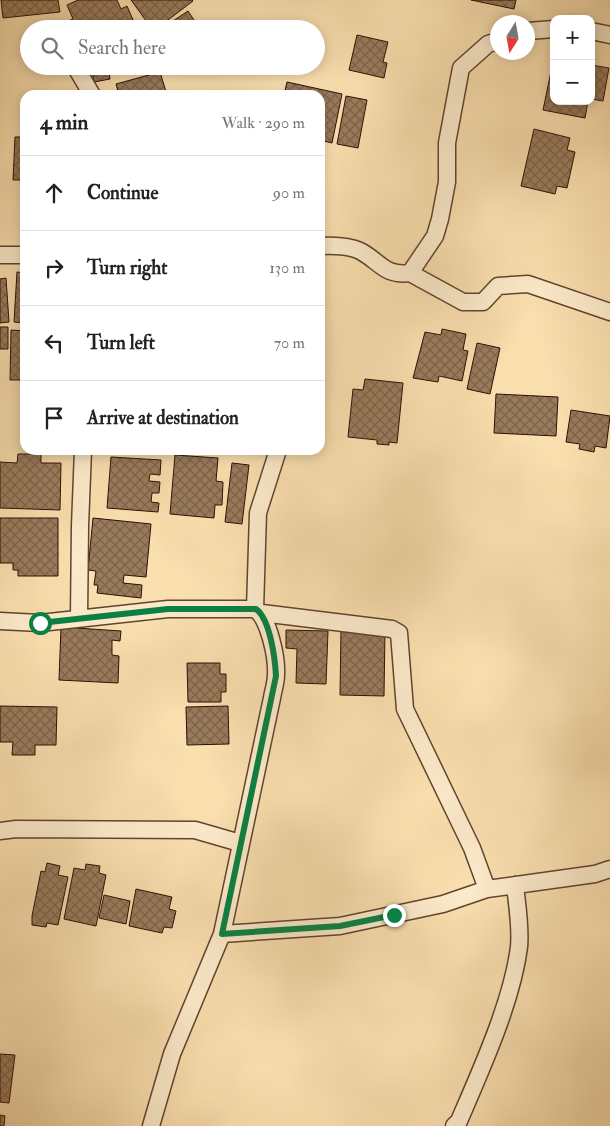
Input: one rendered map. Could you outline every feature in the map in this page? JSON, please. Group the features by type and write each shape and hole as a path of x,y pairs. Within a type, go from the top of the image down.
{"street":[{"path":"535,30 550,29"},
{"path":"595,32 610,35"},
{"path":"410,273 435,236 440,219 447,182 447,143 462,68 490,44"},
{"path":"80,75 89,90"},
{"path":"325,245 361,251 383,269 399,274 410,273 463,302 483,302 498,286 528,284 610,312"},
{"path":"0,255 20,255"},
{"path":"79,617 83,455"},
{"path":"151,1126 172,1054 222,934 276,676 275,656 259,611 258,512 276,455"},
{"path":"0,621 40,623 79,617 168,609 259,611 392,629 399,633 405,709 472,848 487,889"},
{"path":"0,832 26,828 195,830 240,843"},
{"path":"222,934 340,926 443,904 487,889 595,874 610,869"},
{"path":"454,1126 459,1121 490,1048 515,968 519,944 516,885"}],"building":[{"path":"1,0 58,0 60,12 3,18"},
{"path":"78,0 117,0 121,9 127,6 133,20 70,20 73,19 67,5"},
{"path":"131,0 193,1 168,20 145,20"},
{"path":"471,0 516,0 514,9"},
{"path":"188,11 194,20 174,20"},
{"path":"357,35 388,42 383,62 387,63 384,78 349,70"},
{"path":"595,66 609,68 603,101 595,100"},
{"path":"93,75 109,75 110,79 94,82"},
{"path":"149,75 161,75 165,90 118,90 116,84"},
{"path":"550,76 550,105 587,105 585,118 543,110"},
{"path":"287,82 324,90 285,90"},
{"path":"325,90 342,94 332,143 325,141"},
{"path":"346,96 367,100 358,148 337,144"},
{"path":"534,129 570,138 567,150 575,152 567,188 557,186 555,194 521,186"},
{"path":"15,137 20,137 20,180 13,180"},
{"path":"17,272 20,272 20,323 14,322"},
{"path":"6,278 9,322 0,323 0,279"},
{"path":"0,327 8,327 8,349 0,349"},
{"path":"442,329 466,334 463,350 468,351 462,381 439,376 438,382 413,378 425,332 441,335"},
{"path":"11,330 20,331 20,380 10,380"},
{"path":"477,343 500,348 490,394 467,389"},
{"path":"365,379 403,383 397,443 389,442 389,445 377,444 377,440 348,437 353,389 363,390"},
{"path":"496,394 558,397 556,436 494,433"},
{"path":"571,410 610,416 606,448 595,446 594,452 579,449 580,444 566,442"},
{"path":"18,454 20,454 41,455 41,463 61,463 60,510 0,508 0,462 17,463"},
{"path":"175,455 218,458 216,481 223,482 222,505 215,505 214,518 170,514"},
{"path":"111,457 161,460 160,475 150,474 149,481 160,482 159,493 152,493 151,502 159,503 158,512 107,508"},
{"path":"232,463 249,465 242,524 225,522"},
{"path":"0,518 58,518 58,576 18,576 18,570 13,570 13,563 0,563"},
{"path":"93,518 151,524 146,577 124,575 123,583 142,585 141,598 97,593 98,585 94,585 96,571 88,570"},
{"path":"61,627 121,631 120,641 112,640 112,655 119,656 118,683 59,680"},
{"path":"341,628 385,629 384,696 340,695"},
{"path":"286,630 328,631 326,684 296,683 297,649 286,648"},
{"path":"187,663 220,663 220,674 226,674 226,692 221,692 221,702 188,702"},
{"path":"0,706 57,707 56,745 35,745 35,755 12,755 13,742 0,742"},
{"path":"228,706 229,744 187,745 186,707"},
{"path":"47,863 60,866 58,875 68,877 58,925 47,923 46,927 32,925 32,916 41,871 45,872"},
{"path":"86,864 100,866 99,873 106,875 96,926 64,919 74,868 85,870"},
{"path":"136,889 172,897 169,909 176,911 172,928 164,927 162,933 129,926"},
{"path":"104,895 130,901 126,924 99,918"},
{"path":"0,1054 15,1055 9,1103 0,1102"},
{"path":"0,1115 5,1116 4,1126 0,1126"}],"route":[{"path":"40,623 79,617 168,609 256,609 262,613 275,656 276,676 222,934 269,929 340,926 394,915"}]}
